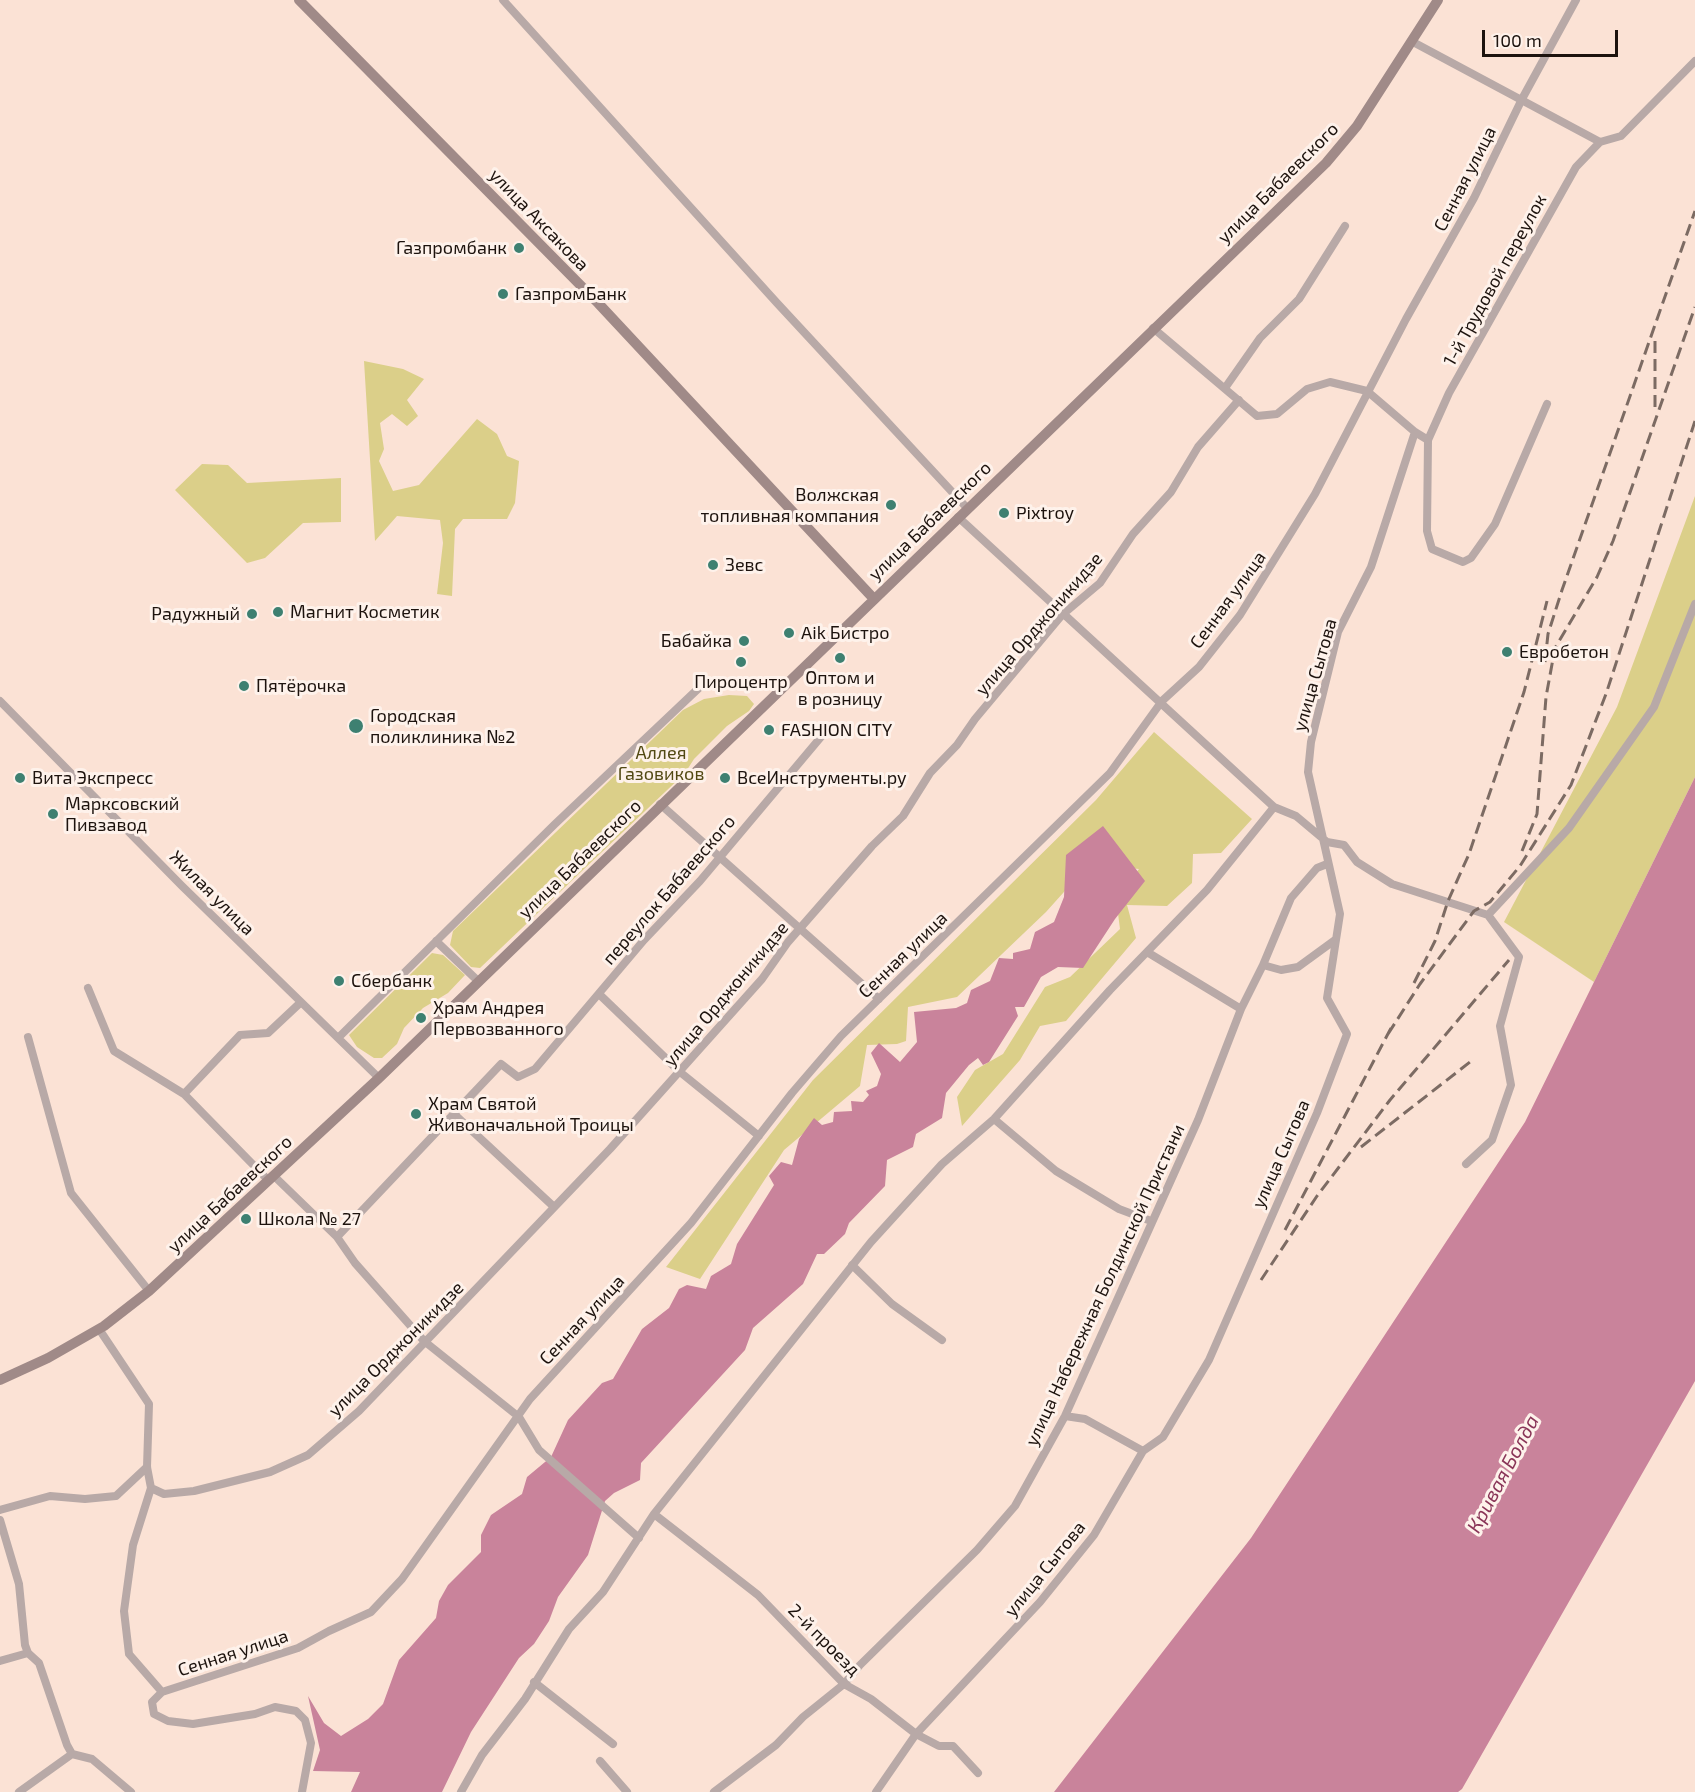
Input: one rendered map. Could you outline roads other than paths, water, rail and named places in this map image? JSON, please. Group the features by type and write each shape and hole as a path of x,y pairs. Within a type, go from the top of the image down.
{"main road":[{"name":"улица Аксакова","path":"299,0 598,303 874,598"},
{"name":"улица Бабаевского","path":"0,1380 48,1358 99,1329 150,1291 379,1078 1326,163 1357,126 1438,0"}],"street":[{"path":"503,0 777,303 967,508"},
{"name":"Сенная улица","path":"162,1692 298,1648 329,1630 371,1612 402,1579 467,1484 530,1400 691,1223 841,1036 1110,773 1162,701 1198,667 1245,606 1315,494 1367,391 1474,198 1522,99 1576,0"},
{"path":"1413,42 1600,142 1621,136 1695,61"},
{"name":"1-й Трудовой переулок","path":"1428,440 1449,393 1576,167 1600,142"},
{"path":"1225,388 1260,338 1299,299 1345,226"},
{"path":"1153,328 1257,416 1277,414 1307,389 1330,382 1367,391 1415,432 1428,440 1427,531 1432,549 1463,562 1471,558 1495,524 1547,404"},
{"name":"улица Орджоникидзе","path":"151,1488 164,1494 230,1484 270,1472 308,1455 359,1411 610,1149 762,979 801,928 872,846 903,816 930,773 957,745 975,719 1062,615 1100,583 1133,534 1171,492 1198,447 1239,400"},
{"name":"улица Сытова","path":"876,1792 916,1734 1040,1602 1094,1535 1143,1451 1163,1437 1209,1360 1317,1113 1347,1034 1327,998 1340,914 1308,772 1311,742 1338,632 1371,567 1415,432"},
{"path":"958,517 1062,615 1162,701 1274,807 1296,816 1322,839 1344,845 1357,862 1392,884 1488,915 1519,957 1500,1026 1511,1085 1492,1140 1466,1164"},
{"path":"1488,915 1569,828 1654,707 1695,604"},
{"path":"338,1038 701,686"},
{"name":"Жилая улица","path":"0,701 300,1002 379,1078"},
{"name":"переулок Бабаевского","path":"454,1114 501,1064 518,1077 535,1069 825,731"},
{"path":"660,804 879,999"},
{"path":"462,1792 482,1755 525,1698 568,1629 603,1592 654,1514 852,1265 942,1164 994,1119 1207,890 1274,807"},
{"name":"улица Набережная Болдинской Пристани","path":"714,1792 776,1745 803,1717 844,1684 860,1665 977,1550 1015,1506 1065,1416 1198,1120 1241,1009 1263,965 1291,898 1317,868 1327,864"},
{"path":"1263,965 1281,970 1298,968 1335,940"},
{"path":"436,941 478,981"},
{"path":"1147,952 1241,1009"},
{"path":"88,988 114,1051 184,1094 337,1238 355,1263 424,1341 519,1417 539,1450 639,1538"},
{"path":"599,994 680,1071 759,1136"},
{"path":"184,1094 240,1035 268,1033 300,1002"},
{"path":"28,1037 71,1193 150,1291"},
{"path":"337,1238 454,1114 553,1206"},
{"path":"994,1119 1056,1171 1119,1209 1151,1221"},
{"path":"852,1265 892,1304 942,1340"},
{"path":"99,1329 149,1404 147,1467 151,1488 133,1545 124,1611 129,1654 162,1692 152,1702 154,1714 168,1721 209,1724 275,1707 296,1711 305,1720 311,1743 302,1792"},
{"path":"1065,1416 1085,1419 1143,1451"},
{"path":"0,1510 50,1496 85,1499 116,1496 147,1467"},
{"name":"2-й проезд","path":"654,1514 758,1595 844,1684 871,1699 916,1734 939,1746 953,1746 978,1773"},
{"path":"0,1520 19,1584 28,1653 39,1663 60,1729 72,1754"},
{"path":"0,1661 28,1653"},
{"path":"534,1682 613,1744"},
{"path":"19,1792 72,1754 92,1759 132,1792"},
{"path":"600,1761 627,1792"}],"water":[{"name":"Кривая Болда","path":"1695,777 1695,1381 1462,1789 1458,1792 1054,1792 1251,1538 1525,1122"},
{"path":"1103,826 1145,881 1115,919 1083,968 1058,967 1041,977 1024,1007 1015,1007 1018,1016 989,1062 983,1065 978,1058 969,1065 946,1093 942,1118 916,1134 913,1147 887,1160 885,1186 849,1223 845,1234 824,1254 817,1254 803,1284 753,1328 745,1350 641,1463 640,1480 614,1493 605,1501 588,1555 558,1597 549,1621 534,1644 519,1658 471,1732 442,1792 351,1792 360,1772 313,1771 320,1750 308,1696 324,1723 341,1736 368,1719 383,1704 399,1660 436,1618 439,1601 448,1585 481,1552 481,1535 491,1515 522,1494 527,1477 551,1457 568,1420 602,1383 613,1379 642,1329 669,1308 679,1289 687,1285 706,1289 711,1276 731,1264 737,1244 774,1185 769,1176 781,1162 792,1165 799,1139 814,1118 822,1125 833,1122 834,1112 852,1111 851,1101 863,1102 869,1095 866,1091 877,1086 881,1074 871,1053 879,1043 900,1062 917,1042 914,1012 956,1008 967,1003 971,990 990,981 999,958 1013,959 1013,953 1030,949 1035,932 1054,922 1064,897 1066,855"}],"railway":[{"path":"1545,662 1548,634 1562,590 1695,211"},
{"path":"1522,851 1537,814 1546,697 1555,648 1597,577 1613,541 1695,307"},
{"path":"1655,341 1655,410"},
{"path":"1388,1034 1420,984 1474,911 1490,902 1520,866 1571,785 1606,694 1695,421"},
{"path":"1414,983 1435,941 1448,901 1469,854 1524,692 1547,601"},
{"path":"1261,1280 1317,1196 1390,1100 1509,960"},
{"path":"1285,1230 1391,1028"},
{"path":"1361,1147 1470,1062"}],"place":[{"name":"Газпромбанк","path":"519,248"},
{"name":"ГазпромБанк","path":"503,294"},
{"name":"Волжская топливная компания","path":"891,505"},
{"name":"Pixtroy","path":"1004,513"},
{"name":"Зевс","path":"713,565"},
{"name":"Магнит Косметик","path":"278,612"},
{"name":"Радужный","path":"252,614"},
{"name":"Aik Бистро","path":"789,633"},
{"name":"Бабайка","path":"744,641"},
{"name":"Евробетон","path":"1507,652"},
{"name":"Оптом и в розницу","path":"840,658"},
{"name":"Пироцентр","path":"741,662"},
{"name":"Пятёрочка","path":"244,686"},
{"name":"Городская поликлиника №2","path":"356,726"},
{"name":"FASHION CITY","path":"769,730"},
{"name":"Вита Экспресс","path":"20,778"},
{"name":"ВсеИнструменты.ру","path":"725,778"},
{"name":"Марксовский Пивзавод","path":"53,814"},
{"name":"Сбербанк","path":"339,981"},
{"name":"Храм Андрея Первозванного","path":"421,1018"},
{"name":"Храм Святой Живоначальной Троицы","path":"416,1114"},
{"name":"Школа № 27","path":"246,1219"}],"park label":[{"name":"Аллея Газовиков","path":"661,763"}]}
